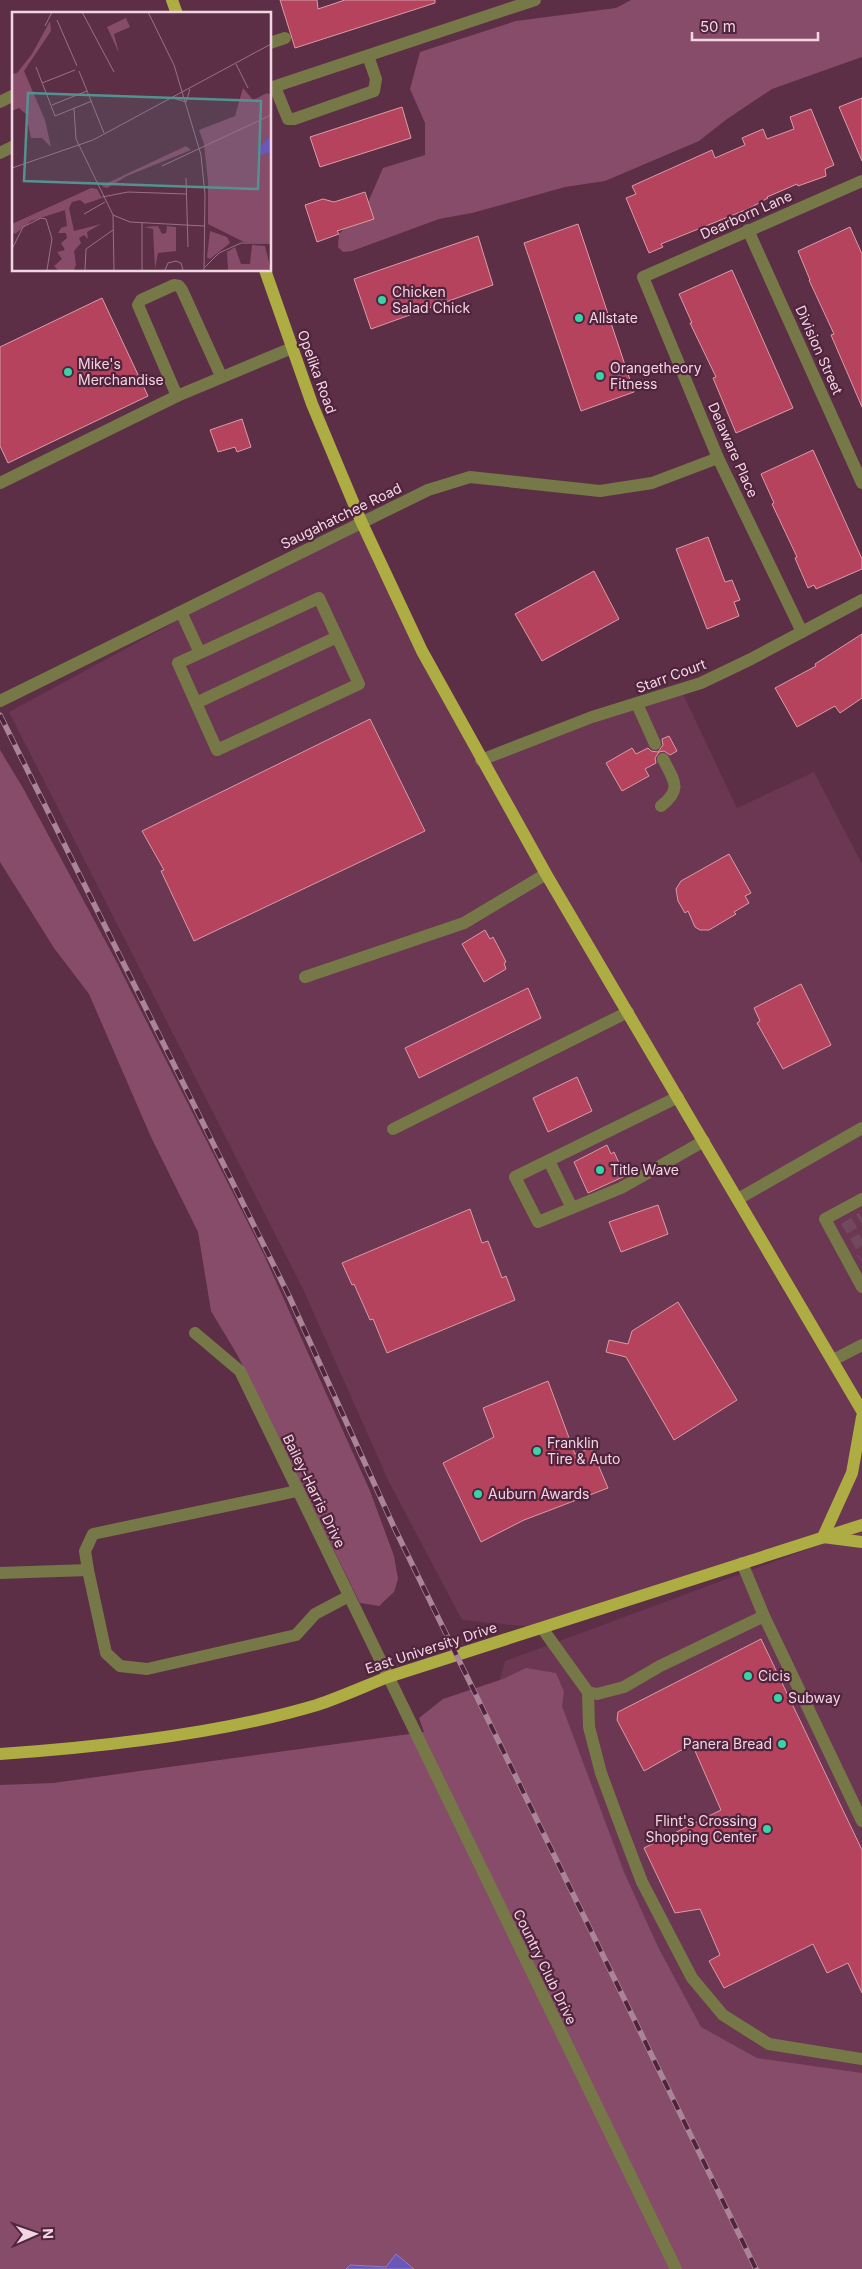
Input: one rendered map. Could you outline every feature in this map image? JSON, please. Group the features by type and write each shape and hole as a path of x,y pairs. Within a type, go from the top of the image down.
{"main road":[{"name":"Opelika Road","path":"265,271 292,348 345,484 422,651 546,874 862,1411"},
{"path":"862,1417 852,1473 823,1537 862,1542"},
{"name":"East University Drive","path":"0,1754 63,1750 194,1731 255,1720 318,1704 388,1677 862,1525"}],"street":[{"path":"368,56 376,80 374,91 294,119 288,119 284,114 272,88 535,0"},
{"path":"271,43 285,38"},
{"path":"0,102 12,96"},
{"path":"0,153 12,147"},
{"name":"Dearborn Lane","path":"643,277 862,181"},
{"name":"Division Street","path":"748,230 862,483"},
{"name":"Delaware Place","path":"643,277 718,458 802,632"},
{"path":"177,396 138,304 141,300 174,285 179,286 182,290 221,376"},
{"path":"0,483 177,396 221,376 292,348"},
{"name":"Saugahatchee Road","path":"0,701 428,490 470,477 600,491 652,484 718,458"},
{"path":"319,598 359,684 217,750 178,663 200,653 319,598"},
{"name":"Starr Court","path":"481,760 592,717 637,704 721,674 862,600"},
{"path":"180,612 200,653"},
{"path":"196,703 337,637"},
{"path":"637,704 655,744"},
{"path":"661,806 672,798 676,791 675,784 663,759"},
{"path":"305,977 464,923 546,874"},
{"path":"393,1129 628,1012"},
{"path":"678,1097 515,1177 538,1222 621,1188 704,1141"},
{"path":"738,1199 862,1128"},
{"path":"549,1161 572,1208"},
{"path":"861,1284 856,1263 839,1231 825,1219 862,1199"},
{"name":"Bailey-Harris Drive","path":"195,1333 240,1371 296,1491 388,1677"},
{"path":"833,1360 862,1345"},
{"path":"296,1491 93,1534 85,1551 106,1653 120,1666 147,1669 296,1635 315,1614 349,1596"},
{"path":"742,1563 764,1616 862,1821"},
{"path":"0,1572 88,1570"},
{"path":"588,1692 598,1694 624,1687 660,1666 764,1616"},
{"path":"542,1628 588,1692 588,1727 601,1773 642,1882 692,1978 723,2015 769,2044 862,2059"},
{"name":"Country Club Drive","path":"388,1677 676,2269"}],"shaded area":[{"path":"631,0 862,0 862,57 772,89 727,119 699,141 605,181 565,187 472,213 439,219 352,251 343,252 338,247 339,234 366,207 383,168 425,155 425,123 410,89 420,52 516,21 616,8"},
{"path":"361,521 481,760 681,690 737,808 814,772 862,864 862,1525 542,1628 462,1620 389,1482 303,1289 9,712"},
{"path":"0,750 23,788 115,959 264,1255 370,1491 394,1556 398,1579 394,1592 379,1606 360,1603 238,1356 211,1311 198,1232 151,1137 89,994 54,948 0,862"},
{"path":"862,1529 862,2269 776,2269 496,1693 505,1661"},
{"path":"526,1668 556,1673 564,1692 562,1706 624,1872 658,1947 701,2027 757,2058 862,2073 862,2269 0,2269 0,1785 53,1783 424,1732 419,1718 443,1699 503,1679"},
{"path":"396,2254 414,2269 346,2269 350,2265 386,2267"}],"building":[{"path":"280,0 317,0 318,9 345,0 435,0 435,3 295,48"},
{"path":"862,98 862,161 839,107"},
{"path":"402,107 411,138 320,167 310,137"},
{"path":"811,109 834,165 825,169 826,176 798,186 797,184 767,197 748,209 661,244 663,247 649,253 626,198 636,194 632,186 712,150 715,158 745,145 742,138 763,129 767,139 794,129 790,117"},
{"path":"365,192 374,219 337,231 339,234 317,242 305,205 323,199 334,202"},
{"path":"578,224 634,392 581,411 524,243"},
{"path":"850,227 862,254 862,407 831,335 834,334 798,251"},
{"path":"478,236 493,285 371,329 354,279"},
{"path":"732,270 793,408 736,433 713,378 716,377 690,323 692,323 679,294"},
{"name":"Mike's Merchandise","path":"102,298 148,396 8,463 0,446 0,347"},
{"path":"242,419 251,447 237,452 235,447 218,452 210,430"},
{"path":"813,450 862,559 862,569 816,589 814,585 808,588 795,558 797,557 772,504 774,503 761,474"},
{"path":"708,537 725,582 732,580 740,600 734,602 739,616 707,629 676,549"},
{"path":"594,571 619,619 542,661 515,614"},
{"path":"862,634 862,698 840,713 835,706 797,727 775,688 816,666 815,664"},
{"path":"370,719 425,831 194,941 161,871 164,870 142,831"},
{"path":"669,736 677,751 670,755 664,751 659,752 655,758 656,763 645,769 649,776 622,791 606,763 632,748 636,754 648,748 651,751 658,752 663,745 662,739"},
{"path":"729,854 751,893 745,896 749,903 734,912 736,914 709,930 700,930 695,927 688,911 685,913 678,901 676,889 681,881"},
{"path":"485,930 490,939 493,937 506,962 504,963 506,969 484,982 462,944"},
{"path":"801,984 831,1045 783,1069 757,1023 760,1021 754,1008"},
{"path":"528,988 541,1018 419,1078 405,1048"},
{"path":"577,1077 592,1111 548,1132 533,1098"},
{"name":"Title Wave","path":"607,1145 611,1154 614,1152 625,1176 588,1193 574,1162"},
{"path":"658,1205 668,1234 621,1252 609,1222"},
{"path":"470,1209 482,1243 488,1241 502,1278 506,1276 515,1300 387,1353 373,1319 370,1320 354,1284 352,1285 342,1263"},
{"path":"678,1302 737,1400 674,1440 626,1357 606,1352 609,1340 628,1344 632,1331"},
{"name":"Franklin Tire & Auto","path":"548,1381 575,1454 591,1448 608,1488 524,1520 481,1542 443,1463 494,1437 483,1408"},
{"name":"Flint's Crossing Shopping Center","path":"761,1639 862,1850 862,1993 848,1963 827,1973 813,1944 724,1988 709,1961 720,1955 700,1909 675,1913 644,1848 721,1810 692,1744 644,1771 617,1720 618,1712"}],"tunnel":[{"path":"844,1229 862,1218"},
{"path":"853,1244 862,1239"}],"railway":[{"path":"0,715 289,1296 393,1525 756,2269"}],"place":[{"name":"Chicken Salad Chick","path":"382,300"},
{"name":"Allstate","path":"579,318"},
{"name":"Mike's Merchandise","path":"68,372"},
{"name":"Orangetheory Fitness","path":"600,376"},
{"name":"Title Wave","path":"600,1170"},
{"name":"Franklin Tire & Auto","path":"537,1451"},
{"name":"Auburn Awards","path":"478,1494"},
{"name":"Cicis","path":"748,1676"},
{"name":"Subway","path":"778,1698"},
{"name":"Panera Bread","path":"782,1744"},
{"name":"Flint's Crossing Shopping Center","path":"767,1829"}]}
